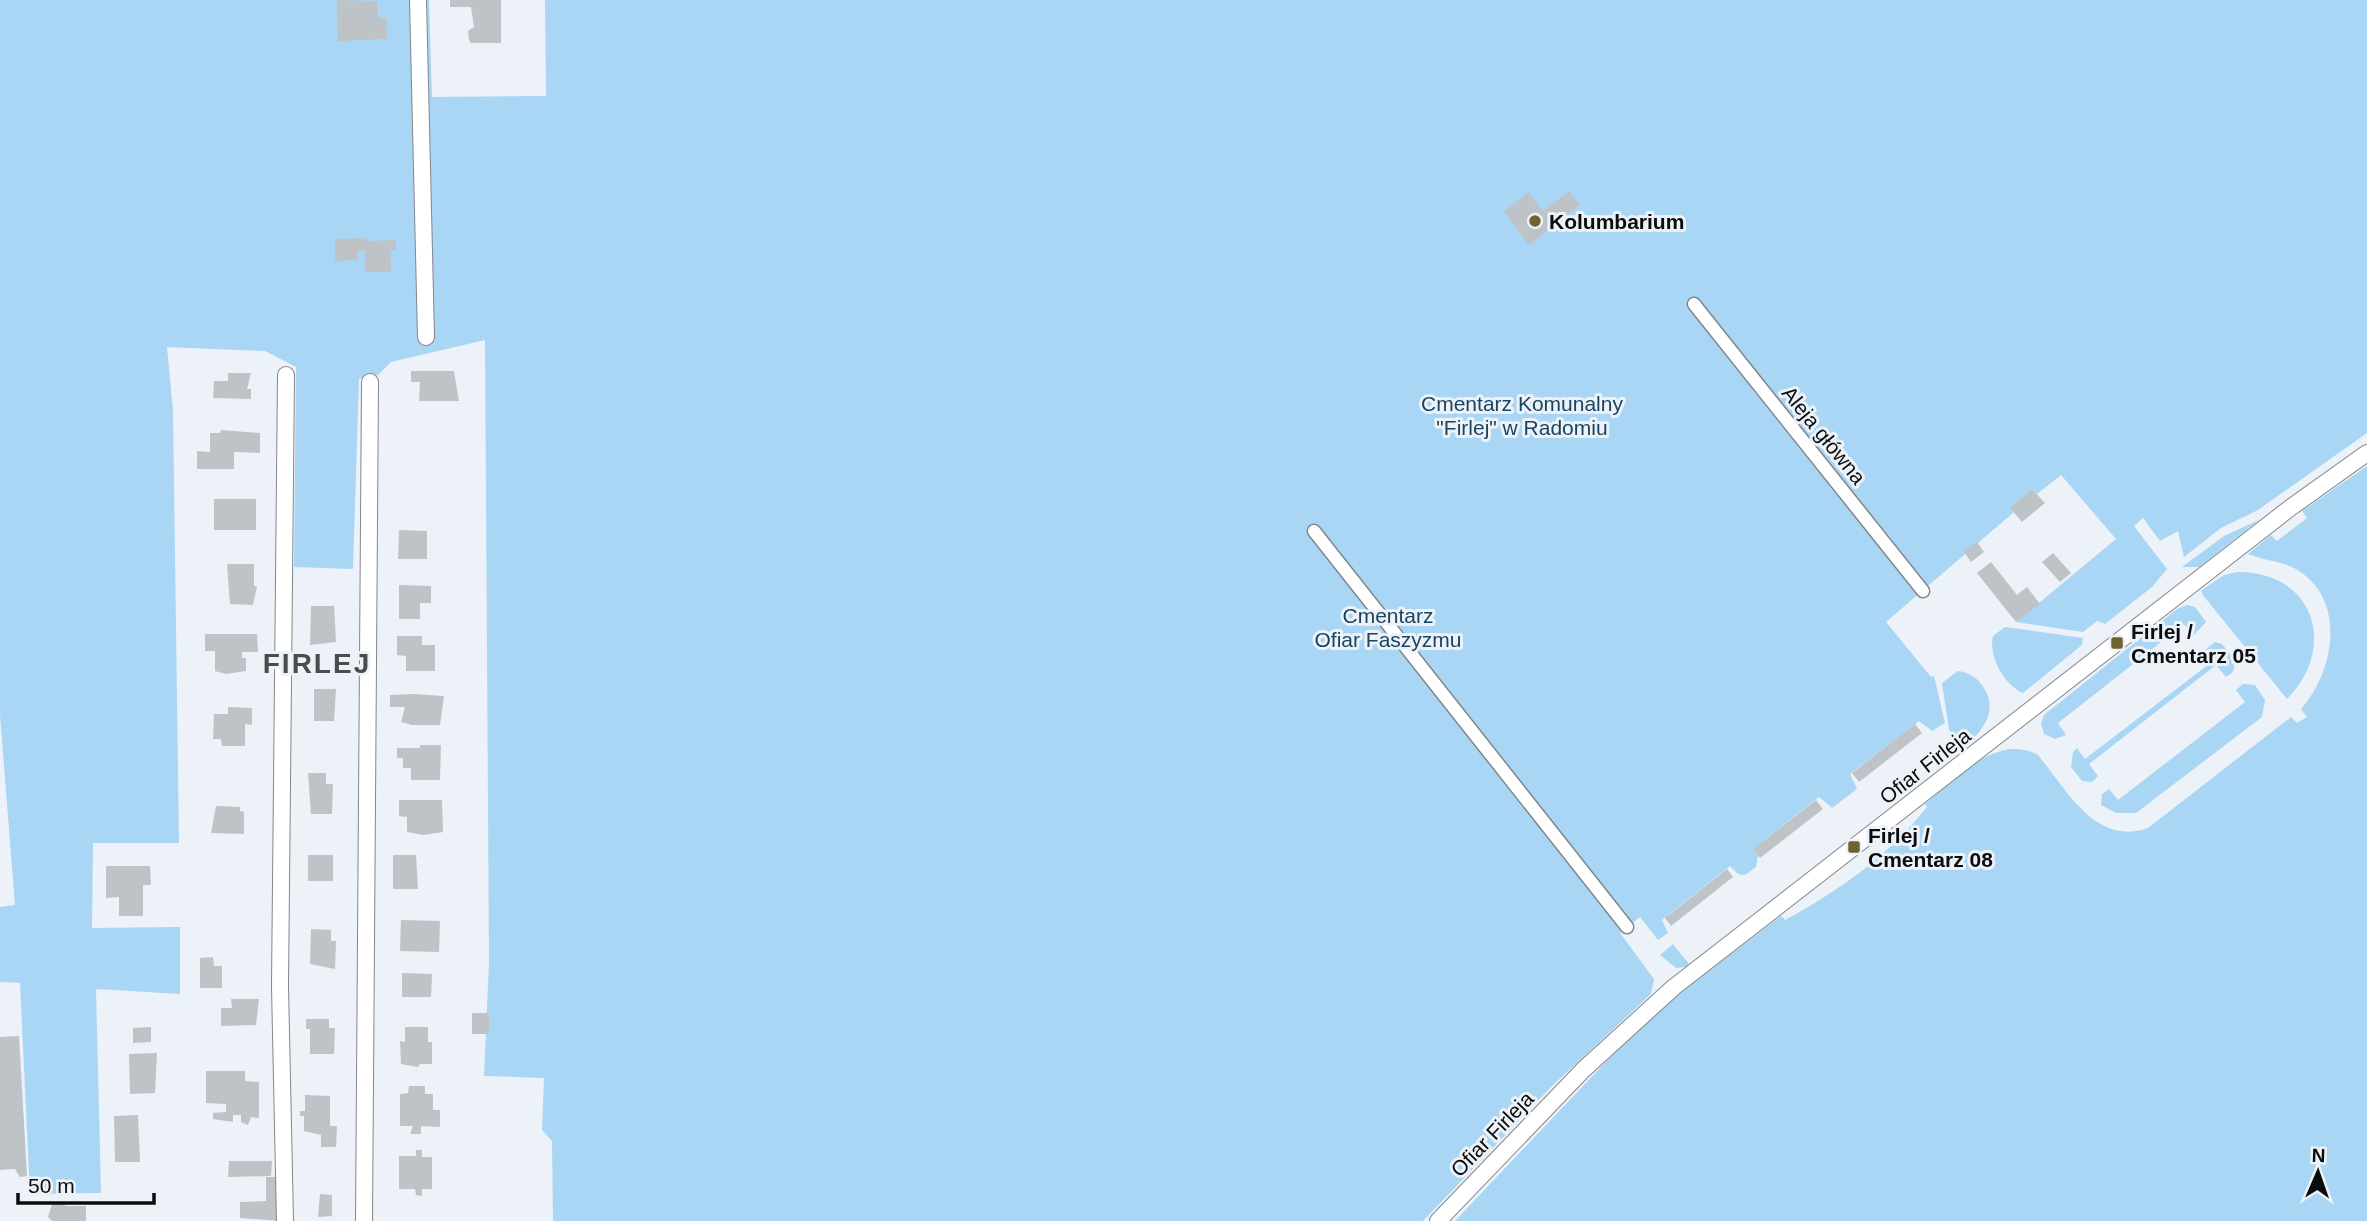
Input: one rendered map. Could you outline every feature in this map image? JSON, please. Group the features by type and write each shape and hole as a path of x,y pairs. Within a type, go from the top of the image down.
{"street":[{"path":"418,0 426,337"},
{"name":"Aleja główna","path":"1694,304 1923,591"},
{"path":"285,1221 280,986 286,374"},
{"path":"364,1221 370,382"},
{"name":"Ofiar Firleja","path":"1438,1221 1583,1070 1674,987 2290,508 2367,453"},
{"path":"1314,531 1627,927"}],"green space":[{"path":"0,0 429,0 432,97 546,96 545,0 2367,0 2367,433 2258,510 2221,528 2184,557 2178,531 2160,541 2143,518 2134,526 2167,569 2152,587 2105,624 2097,621 2083,632 2016,622 2116,539 2061,475 2037,494 2032,489 2011,508 2014,512 1886,622 1931,677 1934,676 1945,723 1932,731 1919,721 1850,774 1857,789 1832,808 1819,797 1753,849 1758,855 1756,867 1745,875 1738,874 1730,866 1662,920 1668,933 1658,940 1640,917 1620,933 1654,979 1651,994 1552,1086 1423,1221 553,1221 552,1141 542,1130 544,1078 484,1076 489,963 485,340 391,362 378,375 359,379 353,569 294,567 296,367 265,351 167,347 173,411 179,843 93,843 92,928 180,927 180,994 96,989 101,1193 30,1194 20,983 0,982 0,907 15,905 0,715"},
{"path":"2367,466 2367,1221 1455,1221 1636,1030 1669,1001 1781,916 1785,920 1805,909 1862,871 1912,824 1927,807 1925,804 1977,762 2007,750 2022,750 2038,755 2084,811 2113,829 2129,832 2148,828 2291,717 2297,723 2307,717 2301,709 2320,679 2330,643 2327,607 2319,591 2300,572 2248,554 2271,535 2277,541 2307,518 2302,511"},
{"path":"2259,520 2199,567 2182,567 2224,536"},
{"path":"2237,572 2263,575 2284,584 2300,598 2310,615 2314,635 2312,657 2303,678 2287,699 2202,594 2202,590 2224,575"},
{"path":"2187,605 2195,607 2206,622 2193,636 2184,624 2058,723 2066,735 2055,739 2044,734 2041,723 2044,715 2177,609"},
{"path":"2005,627 2083,638 2082,645 2023,693 2010,684 1995,661 1993,636"},
{"path":"2215,642 2222,644 2236,661 2233,672 2226,677 2216,665 2089,764 2098,776 2092,782 2082,781 2071,767 2073,752 2077,748 2085,759 2213,661 2205,650"},
{"path":"1958,671 1980,682 1989,703 1987,720 1983,727 1963,748 1949,730 1942,683"},
{"path":"2243,684 2255,685 2265,700 2262,717 2136,813 2116,813 2101,805 2102,794 2109,789 2118,800 2245,702 2236,690"},
{"path":"1673,944 1689,964 1686,967 1676,968 1660,955"}],"building":[{"path":"337,0 377,1 378,18 386,18 387,39 338,41"},
{"path":"450,0 501,0 501,43 471,43 468,31 474,27 471,7 450,7"},
{"name":"Kolumbarium","path":"1569,191 1580,205 1529,245 1504,212 1528,192 1543,211"},
{"path":"366,238 367,241 396,240 396,250 390,250 391,272 365,272 365,251 357,251 357,260 335,261 335,239"},
{"path":"411,371 454,371 459,401 419,401 420,382 411,382"},
{"path":"228,373 251,373 247,389 251,389 251,399 213,398 214,381 228,381"},
{"path":"221,430 260,433 260,453 234,452 234,469 197,469 197,451 210,452 210,433 220,433"},
{"path":"2032,489 2045,503 2022,522 2010,508"},
{"path":"214,499 256,499 256,530 214,530"},
{"path":"399,530 427,531 427,559 398,559"},
{"path":"1977,542 1984,552 1971,562 1964,552"},
{"path":"2053,553 2071,573 2060,582 2042,562"},
{"path":"1991,562 2017,595 2027,587 2040,604 2016,622 1977,573"},
{"path":"227,564 254,564 254,586 257,586 253,605 230,604"},
{"path":"399,585 431,586 431,603 420,603 420,619 399,619"},
{"path":"311,606 334,606 336,642 310,645"},
{"path":"205,634 257,634 258,652 242,652 242,658 246,658 246,671 226,674 215,671 215,651 205,651"},
{"path":"397,636 422,636 422,645 435,645 435,671 406,671 406,656 397,655"},
{"path":"314,689 336,689 334,721 314,721"},
{"path":"390,695 444,696 440,725 412,725 401,722 405,707 390,707"},
{"path":"228,707 252,708 252,725 245,724 245,746 222,746 221,739 213,739 214,714 228,714"},
{"path":"1915,724 1922,733 1859,782 1852,773"},
{"path":"420,745 441,745 440,780 411,780 411,768 403,768 403,758 397,758 397,748 420,748"},
{"path":"308,773 326,773 326,784 333,784 332,814 311,814"},
{"path":"399,800 442,800 443,832 423,835 407,832 407,817 399,816"},
{"path":"1816,800 1823,809 1760,858 1753,849"},
{"path":"216,806 240,807 240,811 244,812 244,834 211,833"},
{"path":"308,855 333,855 333,881 308,881"},
{"path":"393,855 416,855 418,889 393,889"},
{"path":"106,866 150,866 151,885 143,885 143,916 119,916 119,897 106,898"},
{"path":"1727,869 1733,877 1671,926 1665,918"},
{"path":"401,920 440,921 439,952 400,951"},
{"path":"311,929 331,930 331,941 336,941 335,969 310,964"},
{"path":"213,957 214,966 222,966 222,988 200,988 200,958"},
{"path":"402,973 432,974 431,997 402,997"},
{"path":"231,999 259,999 256,1025 221,1026 221,1008 232,1008"},
{"path":"472,1013 489,1013 489,1034 472,1034"},
{"path":"306,1019 329,1019 329,1028 335,1028 334,1054 310,1054 310,1029 306,1029"},
{"path":"151,1027 151,1042 133,1043 133,1028"},
{"path":"405,1027 428,1027 428,1042 432,1042 432,1064 420,1064 418,1067 401,1064 400,1041 405,1042"},
{"path":"19,1036 27,1176 20,1177 15,1169 0,1170 0,1037"},
{"path":"157,1053 155,1093 130,1094 129,1054"},
{"path":"206,1071 245,1071 245,1081 259,1082 259,1118 251,1117 248,1125 241,1122 241,1115 233,1115 233,1122 213,1119 213,1113 226,1112 226,1104 206,1103"},
{"path":"409,1086 425,1086 425,1094 433,1094 433,1110 440,1110 440,1127 421,1126 421,1134 410,1134 413,1126 400,1126 400,1094 408,1093"},
{"path":"305,1095 330,1096 330,1126 337,1126 336,1147 321,1147 321,1135 304,1131 304,1116 300,1116 300,1111 305,1111"},
{"path":"138,1115 140,1162 115,1162 114,1116"},
{"path":"416,1150 422,1150 422,1157 432,1157 432,1189 422,1189 422,1196 416,1195 415,1189 399,1189 399,1156 416,1156"},
{"path":"229,1161 272,1161 271,1176 228,1177"},
{"path":"266,1177 282,1177 282,1221 240,1218 240,1202 266,1201"},
{"path":"320,1194 332,1195 332,1216 318,1217"},
{"path":"65,1203 65,1206 86,1206 86,1221 52,1221 48,1217 52,1204"}],"place":[{"name":"Kolumbarium","path":"1535,221"},
{"name":"Firlej / Cmentarz 05","path":"2117,643"},
{"name":"Firlej / Cmentarz 08","path":"1854,847"}],"district":[{"name":"FIRLEJ","path":"317,663"}],"park label":[{"name":"Cmentarz Komunalny \"Firlej\" w Radomiu","path":"1522,415"},
{"name":"Cmentarz Ofiar Faszyzmu","path":"1388,627"}]}
